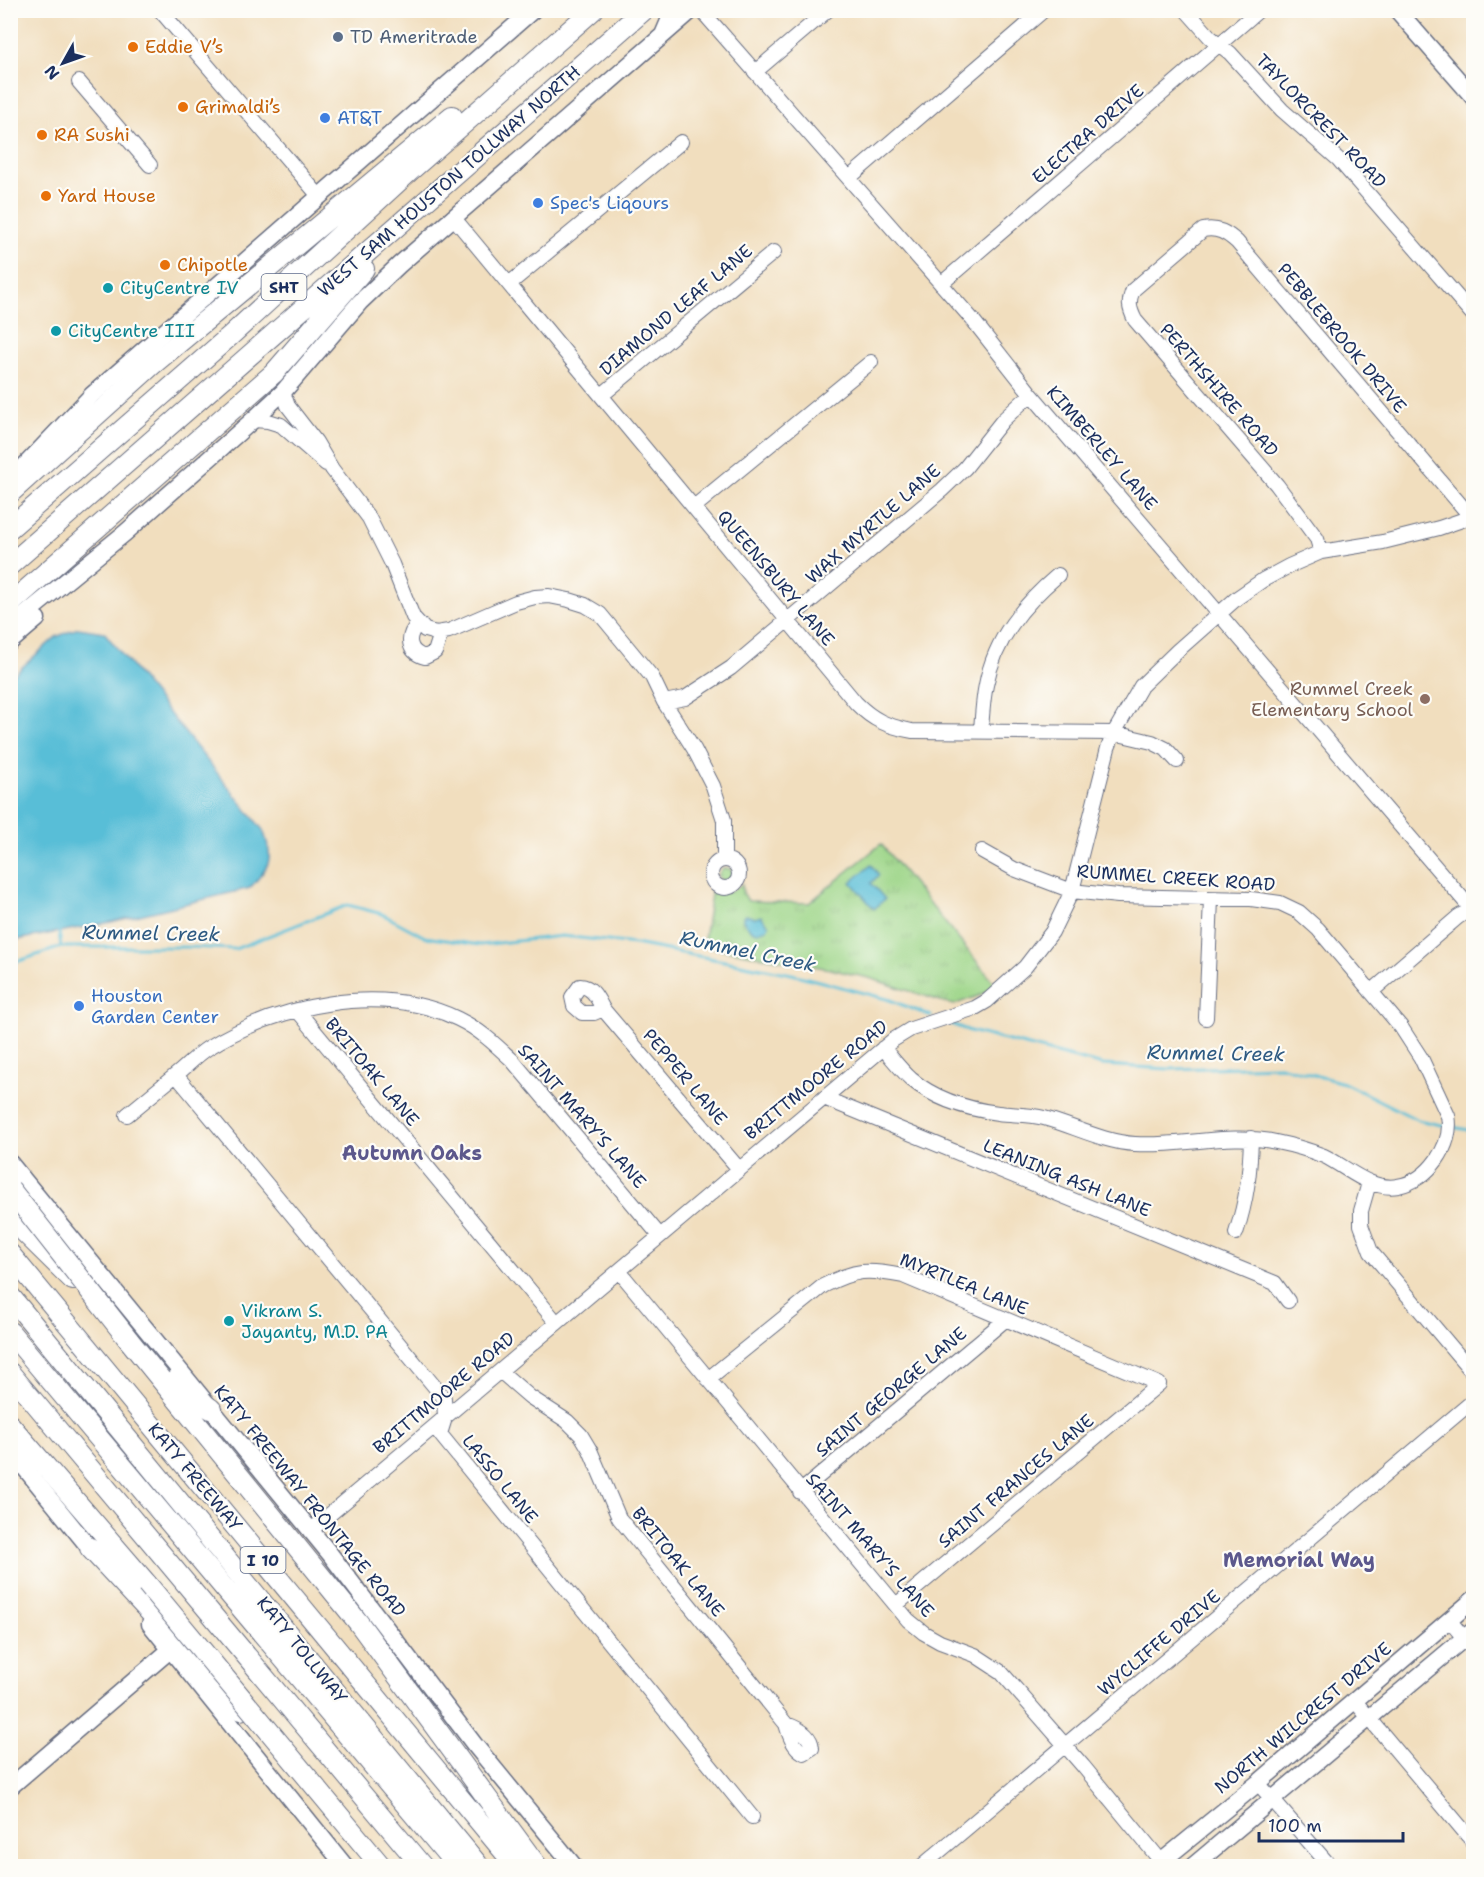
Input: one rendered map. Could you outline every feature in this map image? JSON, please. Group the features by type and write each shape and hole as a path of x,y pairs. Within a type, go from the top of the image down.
{"highway":[{"name":"WEST SAM HOUSTON TOLLWAY NORTH","path":"10,528 230,336 424,159 593,10"},
{"name":"WEST SAM HOUSTON TOLLWAY NORTH","path":"10,565 644,10"},
{"path":"10,493 152,365 535,47 555,44"},
{"path":"10,604 274,373 378,254 481,153"},
{"path":"10,1189 128,1340"},
{"path":"10,1203 240,1475 389,1662 537,1866"},
{"path":"10,1218 187,1392 211,1409"},
{"name":"KATY FREEWAY","path":"10,1254 516,1866"},
{"name":"KATY TOLLWAY","path":"10,1296 479,1866"},
{"name":"KATY TOLLWAY","path":"10,1332 457,1866"},
{"path":"10,1373 422,1866"},
{"path":"10,1424 18,1451 147,1584 381,1866"},
{"path":"90,1548 177,1643 392,1866"}],"main road":[{"path":"10,466 533,10"},
{"path":"10,627 125,533 253,420 283,392 360,302 667,22 692,10"},
{"path":"1397,10 1473,98"},
{"path":"10,481 92,395"},
{"path":"10,642 111,552 125,533"},
{"name":"KATY FREEWAY FRONTAGE ROAD","path":"10,1163 310,1531 504,1782 574,1866"},
{"path":"18,1451 90,1548 345,1866"},
{"name":"NORTH WILCREST DRIVE","path":"1161,1865 1473,1599"},
{"path":"1193,1866 1369,1719 1470,1640"},
{"path":"10,1787 171,1650"}],"street":[{"path":"160,10 320,196"},
{"name":"KIMBERLEY LANE","path":"701,10 972,319 1031,394 1472,909"},
{"path":"755,72 828,10"},
{"path":"849,178 1044,10"},
{"name":"TAYLORCREST ROAD","path":"1186,10 1210,37 1230,53 1282,110 1338,159 1473,316"},
{"name":"ELECTRA DRIVE","path":"941,284 1258,10"},
{"path":"79,82 150,165"},
{"path":"509,284 681,142"},
{"name":"QUEENSBURY LANE","path":"453,217 856,703 879,722 912,731 1114,733 1152,742 1166,750 1177,761"},
{"name":"PEBBLEBROOK DRIVE","path":"1172,256 1203,230 1211,228 1229,235 1472,516"},
{"name":"DIAMOND LEAF LANE","path":"602,395 774,252"},
{"name":"PERTHSHIRE ROAD","path":"1172,256 1133,290 1129,299 1135,320 1277,485 1317,539 1321,552"},
{"path":"694,507 871,362"},
{"path":"283,392 288,406 369,518 413,617 430,633 441,633 516,602 535,597 549,596 569,600 585,605 600,614 652,677 713,786 724,820 724,859"},
{"name":"WAX MYRTLE LANE","path":"664,702 685,698 706,686 788,621 942,490 965,468 1003,420 1031,394"},
{"path":"253,420 281,425 306,449 332,469"},
{"name":"BRITTMOORE ROAD","path":"310,1531 883,1048 910,1029 975,1008 987,1001 1025,967 1056,925 1072,891 1108,748 1125,710 1141,686 1220,613 1263,580 1321,552 1383,542 1439,528 1472,516"},
{"path":"981,730 991,663 1003,636 1014,619 1038,593 1058,576"},
{"path":"418,624 411,632 409,640 411,649 418,656 424,657 435,652 441,633"},
{"name":"RUMMEL CREEK ROAD","path":"982,851 1014,869 1072,891 1118,896 1251,899 1280,903 1299,912 1318,928 1401,1027 1421,1058 1448,1116 1449,1138 1431,1168 1415,1180 1397,1186 1369,1183"},
{"path":"1206,1018 1211,898"},
{"path":"1371,993 1472,909"},
{"name":"SAINT MARY'S LANE","path":"127,1115 207,1049 248,1026 272,1017 322,1005 373,1000 433,1009 458,1019 488,1037 512,1060 660,1236"},
{"name":"PEPPER LANE","path":"603,1008 739,1169"},
{"name":"BRITOAK LANE","path":"297,1010 557,1323"},
{"path":"883,1048 911,1079 954,1104 976,1110 1042,1117 1115,1141 1136,1144 1251,1138 1276,1142 1323,1156 1369,1183 1361,1211 1361,1225 1371,1252 1473,1374"},
{"name":"LASSO LANE","path":"176,1075 444,1398 445,1418 440,1434 752,1817"},
{"name":"LEANING ASH LANE","path":"824,1098 1275,1283 1288,1301"},
{"path":"1236,1233 1246,1204 1251,1164 1251,1138"},
{"name":"SAINT MARY'S LANE","path":"619,1271 908,1620 940,1642 975,1655 1001,1672 1065,1746 1161,1865"},
{"name":"MYRTLEA LANE","path":"708,1379 823,1286 858,1271 877,1271 903,1276 1159,1384"},
{"name":"SAINT GEORGE LANE","path":"800,1492 1005,1320"},
{"name":"BRITOAK LANE","path":"500,1371 530,1397 567,1420 581,1435 591,1450 619,1518 786,1724"},
{"name":"SAINT FRANCES LANE","path":"896,1605 1159,1384"},
{"name":"WYCLIFFE DRIVE","path":"922,1866 1473,1400"},
{"path":"1449,1620 1470,1640"},
{"path":"1354,1700 1473,1843"},
{"path":"1258,1783 1330,1866"}],"green space":[{"path":"881,844 996,985 981,995 953,1005 869,978 703,946 712,888 728,892 742,884 743,893 748,901 809,903"},
{"path":"726,868 731,870 733,875 731,880 726,882 721,880 719,875 721,870"}],"water":[{"path":"78,628 104,632 263,830 269,849 269,862 250,888 111,922 11,941 11,677 56,637"},
{"path":"871,865 879,875 871,883 885,899 874,909 851,882"},
{"path":"746,915 755,918 761,916 769,925 767,929 758,932 751,930 743,921"}],"waterway":[{"name":"Rummel Creek","path":"10,964 61,947 235,949 348,905 382,914 425,937 480,945 562,936 635,944 792,974 887,999 931,1016"},
{"path":"59,932 61,947"},
{"name":"Rummel Creek","path":"948,1023 970,1031 1103,1065 1169,1069 1280,1066 1344,1083 1418,1120 1446,1126"},
{"name":"Rummel Creek","path":"1452,1127 1474,1131"}],"place":[{"name":"TD Ameritrade","path":"338,37"},
{"name":"Eddie V’s","path":"133,47"},
{"name":"Grimaldi’s","path":"183,107"},
{"name":"AT&T","path":"325,118"},
{"name":"RA Sushi","path":"42,135"},
{"name":"Yard House","path":"46,196"},
{"name":"Spec's Liqours","path":"538,203"},
{"name":"Chipotle","path":"165,265"},
{"name":"CityCentre IV","path":"108,288"},
{"name":"CityCentre III","path":"56,331"},
{"name":"Rummel Creek Elementary School","path":"1425,699"},
{"name":"Houston Garden Center","path":"79,1006"},
{"name":"Vikram S. Jayanty, M.D. PA","path":"229,1321"}],"district":[{"name":"Autumn Oaks","path":"412,1153"},
{"name":"Memorial Way","path":"1299,1560"}]}
